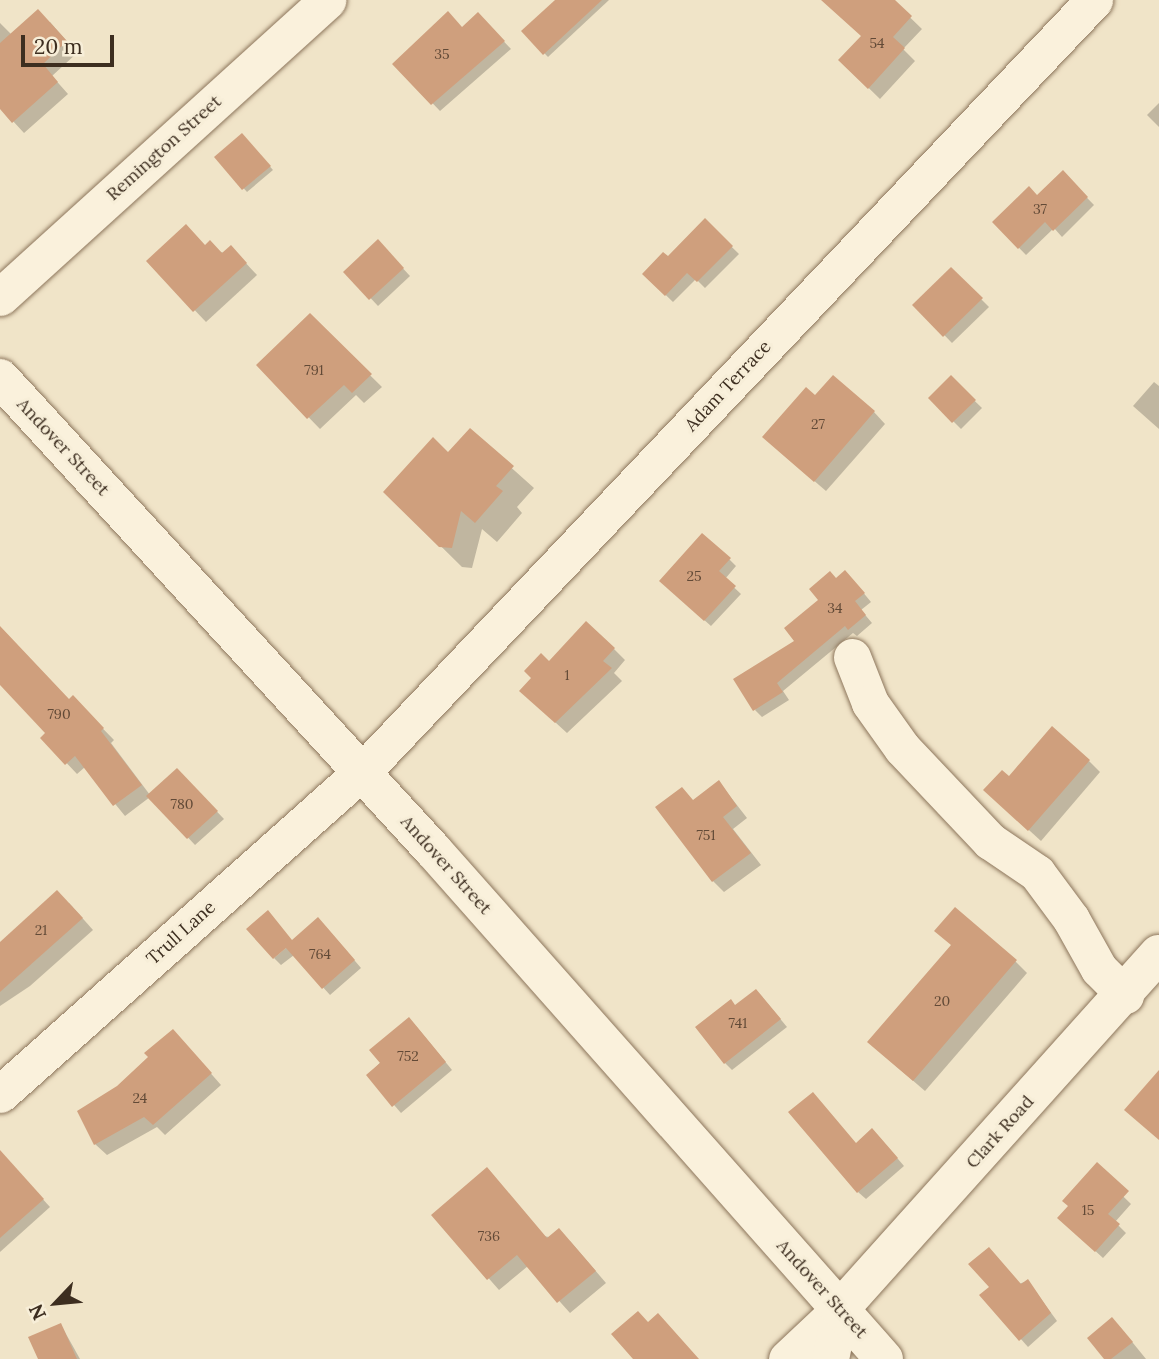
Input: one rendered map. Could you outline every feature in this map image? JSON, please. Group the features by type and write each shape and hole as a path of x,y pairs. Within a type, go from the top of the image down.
{"main road":[{"name":"Andover Street","path":"0,378 362,772 884,1359"},
{"name":"Clark Road","path":"840,1309 1125,996 1159,954"}],"street":[{"name":"Remington Street","path":"0,297 328,0"},
{"name":"Adam Terrace","path":"362,772 1094,0"},
{"path":"852,657 870,703 902,748 990,841 1037,873 1071,919 1099,969 1125,996"},
{"name":"Trull Lane","path":"0,1094 362,772"},
{"path":"787,1359 840,1309"},
{"path":"831,1359 840,1309"}],"building":[{"path":"555,0 602,0 543,55 521,31"},
{"path":"821,0 895,0 912,16 893,37 905,48 868,89 838,60 861,36"},
{"path":"38,9 67,41 43,64 58,82 12,123 0,109 0,43"},
{"path":"448,11 462,27 478,12 505,41 431,105 392,64"},
{"path":"242,133 271,166 242,190 214,157"},
{"path":"1063,170 1088,197 1053,231 1045,222 1018,249 992,222 1029,186 1037,195"},
{"path":"705,218 733,246 697,282 687,273 665,296 642,274 663,252 668,256"},
{"path":"186,224 205,245 210,240 222,253 231,245 247,263 193,312 146,261"},
{"path":"378,239 404,268 369,300 343,272"},
{"path":"951,267 983,298 943,337 912,305"},
{"path":"310,313 372,374 352,393 344,385 307,419 256,365"},
{"path":"833,375 875,411 814,482 762,437 806,387 815,395"},
{"path":"951,375 976,400 952,423 928,398"},
{"path":"470,428 514,466 496,486 503,491 475,523 461,511 452,548 439,547 383,492 433,437 448,452"},
{"path":"702,533 731,558 719,571 736,586 704,621 659,581"},
{"path":"845,570 865,593 855,601 866,615 848,630 845,626 777,683 783,692 753,711 733,679 794,641 784,628 818,600 809,589 830,571 836,578"},
{"path":"586,621 615,648 603,661 612,668 555,723 519,691 531,678 524,671 541,653 549,661"},
{"path":"0,626 69,699 73,695 104,728 101,731 142,785 113,806 75,756 65,765 40,738 45,733 0,685"},
{"path":"1052,726 1090,760 1028,831 983,790 1002,770 1009,776"},
{"path":"177,768 218,811 187,839 146,796"},
{"path":"719,780 737,806 723,817 751,853 712,882 655,807 682,787 693,800"},
{"path":"57,890 83,918 0,992 0,942"},
{"path":"955,907 1017,960 913,1081 867,1042 951,945 934,931"},
{"path":"268,910 292,940 318,917 355,960 322,989 286,948 273,959 246,929"},
{"path":"756,989 781,1019 724,1064 695,1027 731,999 735,1005"},
{"path":"409,1017 446,1062 392,1107 366,1075 380,1063 369,1050"},
{"path":"173,1029 212,1073 153,1125 144,1117 94,1145 77,1111 117,1086 148,1057 144,1053"},
{"path":"1159,1070 1159,1140 1124,1110"},
{"path":"813,1092 856,1143 872,1128 898,1158 857,1193 788,1112"},
{"path":"0,1150 44,1199 0,1238"},
{"path":"1097,1162 1129,1191 1108,1214 1120,1224 1095,1252 1057,1218 1068,1206 1062,1201"},
{"path":"487,1167 547,1238 559,1228 596,1271 557,1303 517,1255 487,1280 431,1215"},
{"path":"989,1247 1021,1284 1028,1279 1051,1313 1019,1341 979,1295 989,1287 968,1264"},
{"path":"638,1311 648,1322 658,1313 699,1359 633,1359 611,1334"},
{"path":"1112,1317 1133,1342 1111,1359 1104,1359 1087,1338"},
{"path":"61,1323 77,1359 38,1359 28,1337"}]}
